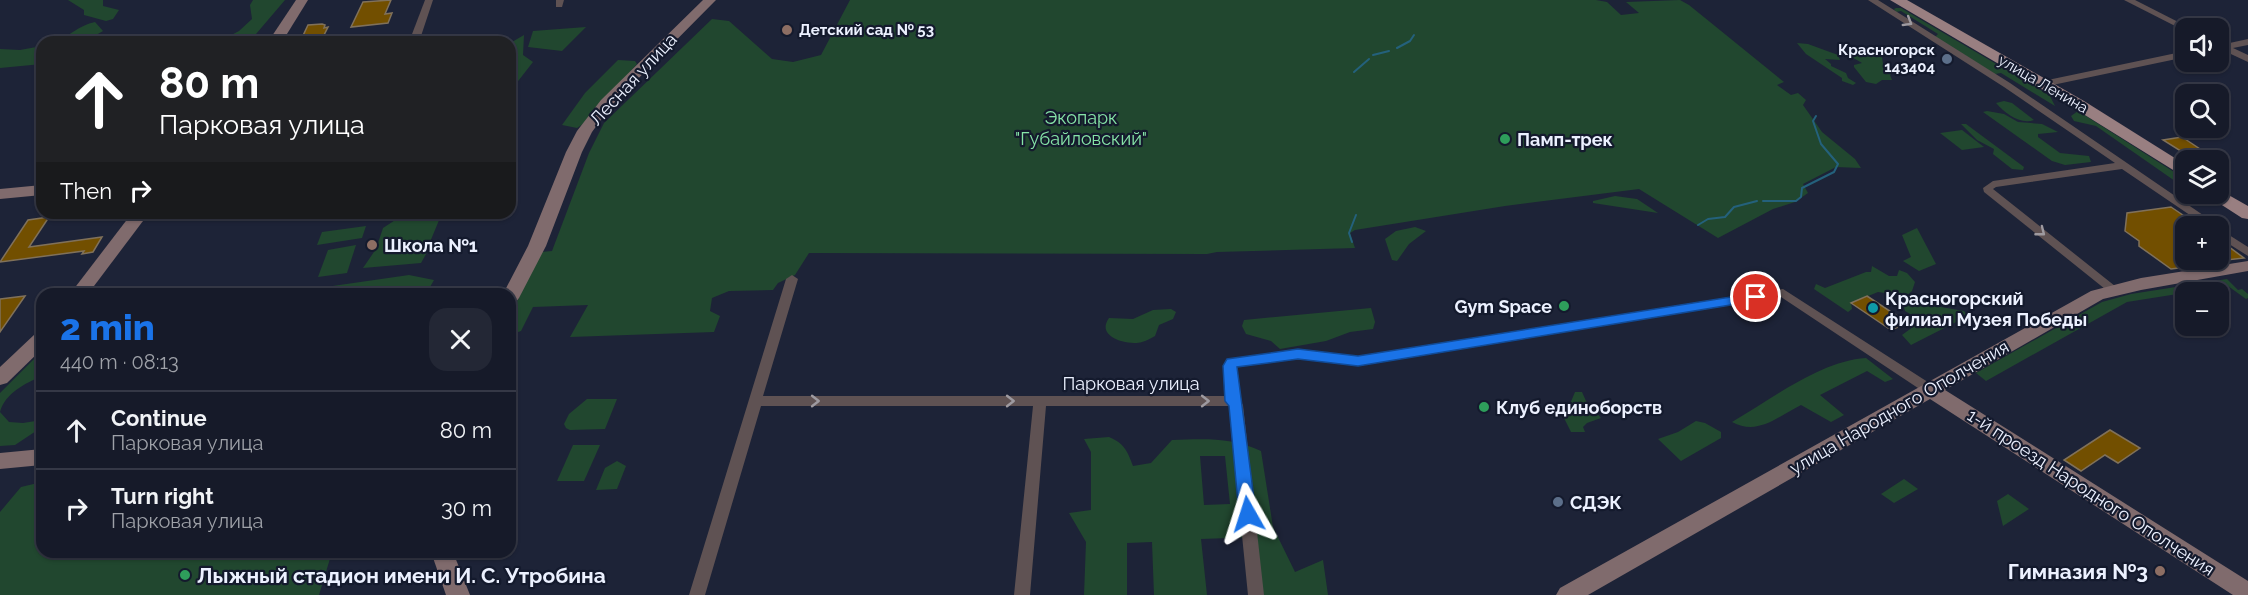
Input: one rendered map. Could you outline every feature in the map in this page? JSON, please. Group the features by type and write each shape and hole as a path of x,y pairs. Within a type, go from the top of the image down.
{"main road":[{"path":"279,36 302,0"},
{"name":"Лесная улица","path":"515,288 537,246 574,152 585,131 615,95 710,0"},
{"name":"улица Ленина","path":"1898,3 2046,83 2175,159"},
{"name":"улица Ленина","path":"2046,83 2175,166"},
{"path":"0,194 36,191"},
{"path":"2229,194 2248,206"},
{"path":"2229,202 2248,214"},
{"path":"84,288 136,219"},
{"name":"улица Народного Ополчения","path":"1568,595 2097,296 2114,290 2248,266"},
{"path":"2229,270 2248,283"},
{"path":"0,378 36,344"},
{"name":"1-й проезд Народного Ополчения","path":"1929,389 2248,593"},
{"path":"0,461 36,458"},
{"path":"444,558 458,595"}],"street":[{"path":"416,36 429,0"},
{"path":"1872,0 1898,3 1944,44 2199,216"},
{"path":"2128,0 2175,23"},
{"path":"2229,45 2248,42"},
{"path":"2229,50 2248,58"},
{"path":"2046,83 2175,56"},
{"path":"2114,290 1988,190 1994,184 2125,165"},
{"path":"2229,239 2248,252"},
{"path":"697,595 792,279"},
{"name":"1-й проезд Народного Ополчения","path":"1233,401 1230,366 1232,363 1298,354 1358,361 1783,293 1929,389"},
{"name":"Парковая улица","path":"757,401 1233,401"},
{"path":"1023,595 1040,401"},
{"path":"1233,401 1236,405 1256,595"}],"green space":[{"path":"68,0 103,0 103,6 119,10 113,19 106,21 84,15 84,10"},
{"path":"253,0 285,0 255,36 229,36 252,19 250,5"},
{"name":"Экопарк \"Губайловский\"","path":"850,0 1596,0 1607,2 1621,15 1639,13 1626,2 1680,0 1784,82 1777,85 1791,95 1798,93 1806,100 1803,105 1822,132 1855,159 1861,168 1836,167 1803,184 1808,193 1795,202 1773,209 1718,238 1639,189 1505,206 1355,230 1350,233 1355,248 1207,254 809,253 795,275 778,283 773,290 729,291 712,298 710,311 720,316 714,332 570,337 588,305 533,307 521,331 516,333 516,304 541,252 552,251 589,153 604,123 712,19 729,21 772,59 793,62 821,55"},
{"path":"1901,8 2042,91 2050,96 2055,106 2001,73 1995,74 1935,37 1938,34 1901,11 1896,12 1894,9"},
{"path":"95,22 103,31 94,36 66,36"},
{"path":"586,27 562,51 528,47 533,31"},
{"path":"524,35 523,55 533,62 516,84 516,40"},
{"path":"1797,43 1808,44 1838,55 1840,60 1825,59 1831,66 1846,73 1848,78 1856,83 1853,85 1842,81 1842,78 1806,54"},
{"path":"36,47 36,65 0,68 0,49 20,50"},
{"path":"1853,51 1882,57 1883,64 1895,71 1890,75 1892,80 1882,80 1876,84 1866,82 1854,67 1862,63 1850,56"},
{"path":"618,60 635,61 637,64 583,124 577,128 562,125 585,93"},
{"path":"2004,101 2012,103 2034,120 2023,121 2008,114 1996,103"},
{"path":"2078,111 2175,173 2175,181 2096,126 2074,121 2071,116"},
{"path":"1983,112 2004,114 2018,122 2042,124 2058,132 2038,134 2038,137 2060,153 2089,156 2091,162 2065,165 2052,161"},
{"path":"1961,124 1966,124 2024,167 2023,170 2012,169 1993,154 1994,149 1977,140"},
{"path":"1962,130 1984,147 1962,150 1940,133"},
{"path":"1615,196 1637,199 1658,213 1593,203 1593,201"},
{"path":"397,219 440,219 430,247 421,263 363,268 376,249 383,228"},
{"path":"366,226 362,238 317,245 322,232"},
{"path":"1415,227 1426,231 1409,244 1397,261 1392,260 1385,239 1396,231"},
{"path":"1917,228 1936,264 1919,271 1903,261 1911,257 1902,235"},
{"path":"356,245 347,273 318,277 328,250"},
{"path":"1872,266 1889,276 1897,276 1899,270 1907,273 1915,282 1912,291 1906,296 1878,292 1851,303 1852,309 1848,312 1814,289 1816,284 1825,288 1871,272"},
{"path":"409,275 434,280 429,288 319,288"},
{"path":"2227,279 2238,290 2242,289 2248,294 2248,298 2246,299 2229,287 2229,282 2208,282"},
{"path":"2175,287 2175,294 2127,302 1986,381 1976,373 2102,302 2131,294"},
{"path":"1912,302 1964,311 1968,316 1911,345 1902,335 1917,324 1904,307"},
{"path":"1371,308 1375,322 1373,329 1350,332 1326,341 1280,349 1271,341 1246,334 1242,326 1244,320"},
{"path":"1171,309 1176,312 1173,319 1159,325 1155,336 1144,342 1129,343 1115,339 1106,330 1109,318 1133,319 1153,310"},
{"path":"36,357 36,379 11,394 0,412 0,393"},
{"path":"1866,358 1893,379 1885,382 1867,371 1820,395 1844,415 1831,422 1801,405 1759,426 1741,426 1732,422 1797,382 1831,366"},
{"path":"1575,392 1582,392 1586,401 1601,418 1587,423 1583,427 1585,432 1571,432 1560,410 1570,404"},
{"path":"587,399 617,399 605,429 570,430 566,428 564,424 569,414"},
{"path":"0,412 9,422 36,421 36,431 15,445 0,446"},
{"path":"1696,421 1721,432 1721,438 1681,461 1658,439 1678,432"},
{"path":"1109,437 1114,439 1125,448 1133,466 1151,463 1172,440 1228,441 1261,451 1273,527 1295,572 1323,560 1328,595 1263,595 1257,537 1201,539 1207,595 1154,595 1152,542 1127,543 1127,595 1084,595 1086,542 1069,513 1091,510 1091,452 1084,439","holes":["1200,456 1225,456 1230,504 1204,505"]},
{"path":"573,445 600,445 584,481 557,481"},
{"path":"617,461 626,466 617,489 596,490 605,468"},
{"path":"1904,479 1918,489 1894,503 1881,494"},
{"name":"Лыжный стадион имени И. С. Утробина","path":"36,483 36,558 330,558 319,595 0,595 0,512 21,487"},
{"path":"2008,494 2029,509 2003,526 1997,501"}],"building":[{"path":"391,0 385,14 392,13 388,23 351,27 363,2"},
{"path":"322,24 325,25 324,28 328,27 323,36 303,36 308,25"},
{"path":"2184,138 2202,150 2179,150 2163,140"},
{"path":"2171,207 2184,216 2175,216 2175,268 2171,269 2139,246 2139,241 2125,231 2127,213"},
{"path":"48,219 29,247 102,237 93,252 82,254 84,251 0,262 28,220"},
{"path":"2229,247 2244,258 2229,260"},
{"path":"25,296 0,332 0,299"},
{"name":"Красногорский филиал Музея Победы","path":"1867,296 1908,323 1891,330 1851,303"},
{"path":"2110,430 2140,448 2118,463 2105,455 2081,471 2064,460"}],"waterway":[{"path":"1397,48 1410,41 1414,35"},
{"path":"1373,55 1389,51"},
{"path":"1354,72 1369,59"},
{"path":"1763,201 1796,201 1801,197 1802,188 1834,172 1838,164 1821,144 1813,121 1816,116"},
{"path":"1698,225 1708,219 1725,217 1734,207 1757,201"},
{"path":"1352,242 1349,233 1356,215"}],"place":[{"name":"Детский сад № 53","path":"787,30"},
{"name":"Красногорск 143404","path":"1947,59"},
{"name":"Памп-трек","path":"1505,139"},
{"name":"Школа №1","path":"372,245"},
{"name":"Gym Space","path":"1564,306"},
{"name":"Красногорский филиал Музея Победы","path":"1873,308"},
{"name":"Клуб единоборств","path":"1484,407"},
{"name":"СДЭК","path":"1558,502"},
{"name":"Гимназия №3","path":"2160,571"},
{"name":"Лыжный стадион имени И. С. Утробина","path":"185,575"}],"route":[{"path":"1248,514 1236,405 1233,401 1230,366 1232,363 1298,354 1358,361 1756,297"}]}
